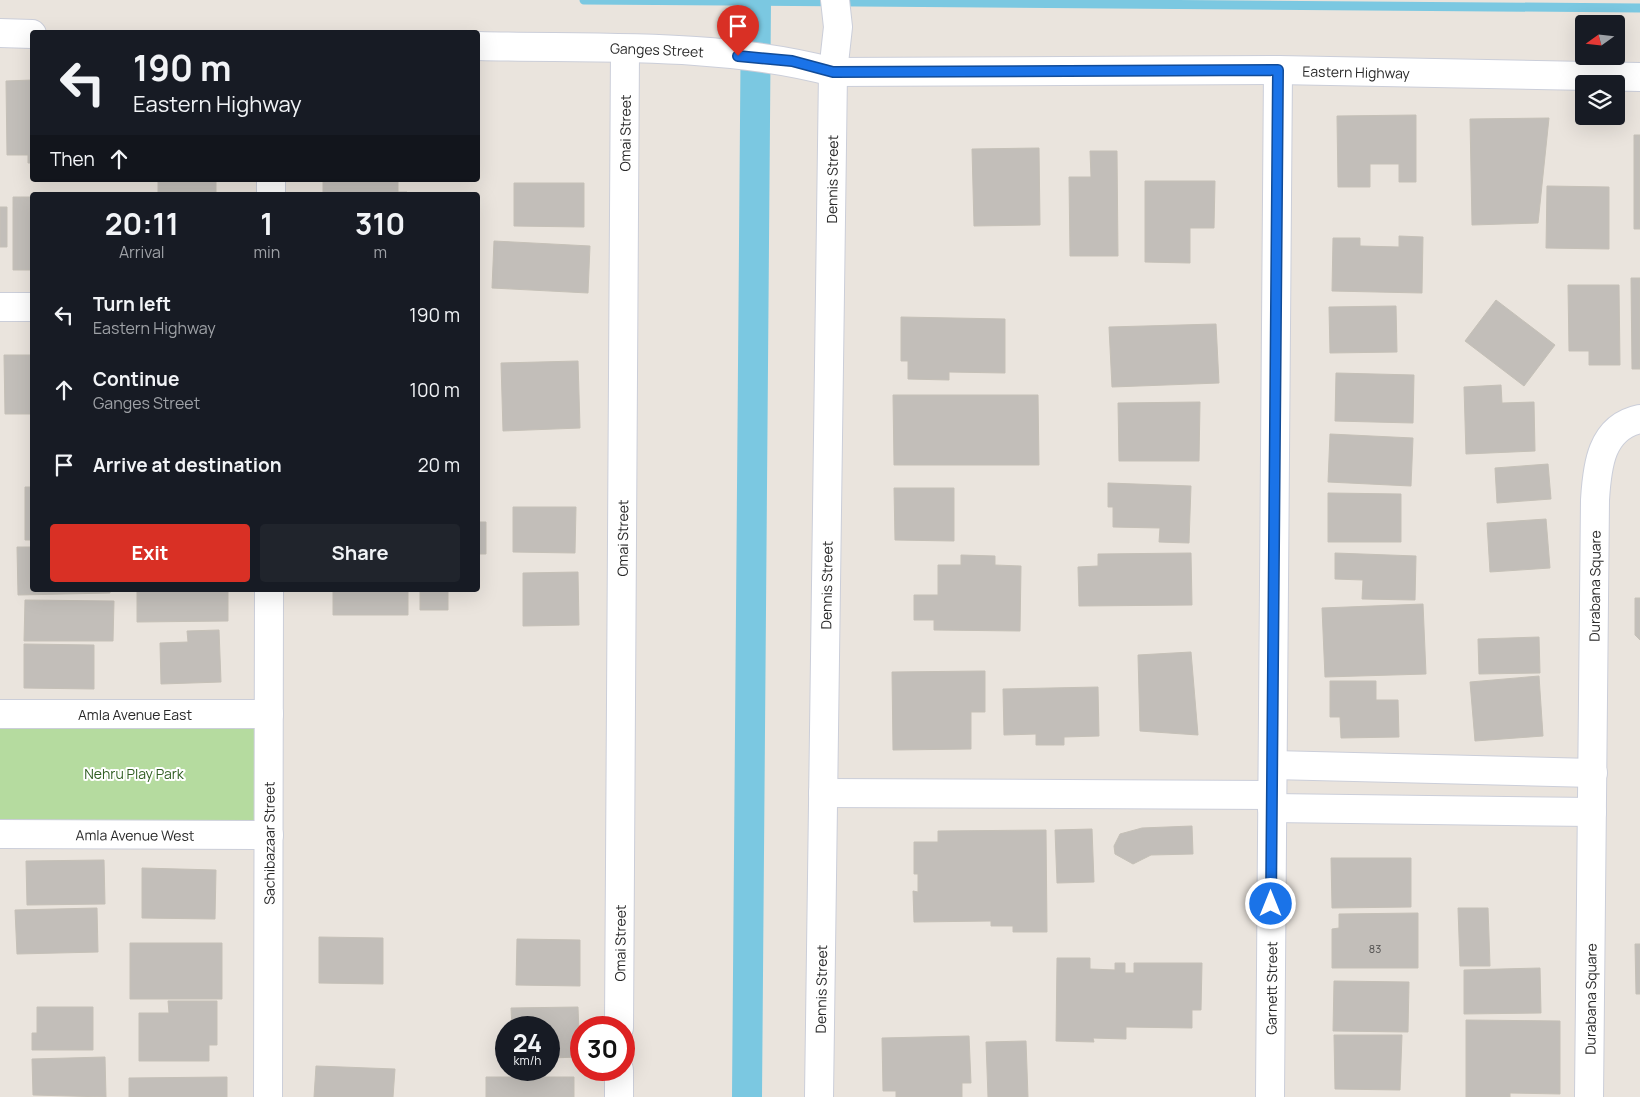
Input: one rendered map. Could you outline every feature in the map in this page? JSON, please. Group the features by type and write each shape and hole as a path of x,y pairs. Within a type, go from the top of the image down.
{"street":[{"name":"Dennis Street","path":"819,1097 833,72 838,28 835,0"},
{"path":"0,33 30,34"},
{"name":"Ganges Street","path":"480,46 702,52 792,61 833,72"},
{"name":"Omai Street","path":"619,1016 625,50"},
{"name":"Eastern Highway","path":"833,72 1278,70 1640,77"},
{"name":"Garnett Street","path":"1270,1097 1278,70"},
{"path":"0,306 30,307"},
{"name":"Durabana Square","path":"1589,1097 1596,482 1604,446 1616,429 1640,418"},
{"name":"Sachibazaar Street","path":"268,1097 269,592"},
{"name":"Amla Avenue East","path":"0,714 269,714"},
{"path":"1272,765 1593,773"},
{"path":"823,793 1272,802 1592,812"},
{"name":"Amla Avenue West","path":"0,834 269,835"},
{"path":"619,1081 619,1097"}],"green space":[{"name":"Nehru Play Park","path":"0,711 269,714 269,835 0,832"}],"building":[{"path":"30,80 30,163 28,163 28,155 7,155 6,81"},
{"path":"1416,115 1416,182 1399,182 1399,164 1370,164 1370,187 1338,187 1337,116"},
{"path":"1549,118 1538,223 1472,225 1470,119"},
{"path":"1634,135 1640,135 1640,229 1634,229"},
{"path":"1039,148 1040,225 974,226 972,149"},
{"path":"1090,151 1117,151 1118,256 1070,256 1069,177 1091,177"},
{"path":"1145,181 1215,181 1214,228 1190,228 1190,263 1145,262"},
{"path":"158,182 216,182 216,192 158,192"},
{"path":"323,182 398,182 398,192 323,192"},
{"path":"514,183 584,183 584,227 514,226"},
{"path":"1547,186 1609,187 1609,249 1546,248"},
{"path":"13,197 30,197 30,270 13,270"},
{"path":"0,207 7,207 7,247 0,247"},
{"path":"1399,236 1423,237 1422,293 1332,291 1333,238 1360,238 1360,246 1399,247"},
{"path":"494,241 590,246 588,293 492,288"},
{"path":"1631,278 1640,278 1640,369 1632,369"},
{"path":"1568,285 1619,285 1620,365 1589,365 1589,351 1569,351"},
{"path":"1496,300 1555,345 1524,386 1465,341"},
{"path":"1396,306 1397,352 1330,353 1329,307"},
{"path":"901,317 1005,319 1005,373 949,372 949,380 908,379 908,361 901,361"},
{"path":"1216,324 1219,383 1112,387 1109,327"},
{"path":"4,355 30,355 30,414 5,414"},
{"path":"578,361 580,428 503,431 501,363"},
{"path":"1336,373 1414,375 1413,423 1335,421"},
{"path":"1501,385 1502,403 1534,402 1535,451 1466,454 1464,387"},
{"path":"893,395 1038,395 1039,465 894,465"},
{"path":"1200,402 1199,461 1119,461 1118,403"},
{"path":"1330,434 1413,438 1411,486 1328,482"},
{"path":"1548,464 1551,499 1497,503 1495,468"},
{"path":"1108,483 1191,486 1189,543 1159,542 1160,528 1113,527 1113,507 1108,507"},
{"path":"25,487 30,487 30,540 25,540"},
{"path":"894,488 954,488 954,541 895,540"},
{"path":"1328,493 1401,494 1401,542 1328,542"},
{"path":"513,507 576,507 575,553 513,552"},
{"path":"1546,519 1550,568 1490,572 1487,523"},
{"path":"480,522 486,522 486,554 480,554"},
{"path":"17,547 30,547 30,592 110,592 110,593 18,595"},
{"path":"1191,553 1192,605 1079,606 1078,567 1098,566 1098,554"},
{"path":"1335,553 1416,556 1415,600 1362,599 1363,580 1335,579"},
{"path":"961,555 995,556 995,565 1021,566 1020,631 934,630 934,620 914,620 914,595 938,595 938,565 961,565"},
{"path":"578,572 579,625 523,626 523,573"},
{"path":"137,592 228,592 228,621 137,622"},
{"path":"333,592 408,592 408,615 333,615"},
{"path":"420,592 448,592 448,610 420,610"},
{"path":"1635,598 1640,598 1640,640 1635,635"},
{"path":"25,600 114,601 113,641 24,641"},
{"path":"1423,604 1426,674 1325,677 1322,608"},
{"path":"219,630 221,682 161,684 160,643 188,642 187,631"},
{"path":"1539,637 1540,673 1479,674 1478,639"},
{"path":"24,644 94,645 94,689 24,688"},
{"path":"1191,652 1198,735 1140,731 1138,655"},
{"path":"985,671 985,712 971,712 971,749 893,750 892,672"},
{"path":"1539,676 1543,736 1475,741 1470,682"},
{"path":"1330,681 1376,681 1376,700 1398,700 1399,737 1341,738 1340,717 1330,717"},
{"path":"1098,687 1099,736 1064,737 1064,745 1036,745 1036,734 1004,735 1003,689"},
{"path":"1192,826 1193,854 1151,855 1133,864 1115,854 1114,846 1120,834 1142,828"},
{"path":"1092,829 1094,882 1057,883 1055,830"},
{"path":"1046,830 1047,932 1013,932 1013,926 991,926 991,921 914,922 913,891 918,892 918,874 914,874 914,842 938,842 938,831"},
{"path":"1331,858 1411,858 1411,907 1332,908"},
{"path":"104,860 105,904 27,905 26,861"},
{"path":"142,868 216,870 215,919 142,918"},
{"path":"97,908 98,952 17,954 15,910"},
{"path":"1458,908 1488,908 1490,966 1460,966"},
{"path":"1418,913 1418,968 1332,968 1332,929 1339,928 1339,914"},
{"path":"319,937 383,938 383,984 319,983"},
{"path":"517,939 580,940 580,986 516,985"},
{"path":"130,943 222,943 222,999 130,999"},
{"path":"1635,944 1640,944 1640,994 1636,994"},
{"path":"1057,958 1090,958 1090,969 1115,970 1115,963 1125,963 1125,973 1134,973 1134,963 1202,963 1201,1010 1192,1010 1192,1028 1126,1027 1126,1039 1093,1038 1094,1042 1056,1041"},
{"path":"1540,968 1541,1013 1464,1014 1464,970"},
{"path":"1334,981 1409,982 1408,1032 1333,1031"},
{"path":"168,1001 217,1001 217,1045 209,1045 209,1061 139,1061 139,1013 169,1013"},
{"path":"37,1007 93,1007 93,1050 32,1050 32,1033 37,1033"},
{"path":"578,1007 578,1016 570,1016 570,1057 560,1058 560,1016 511,1016 511,1008"},
{"path":"1466,1020 1560,1021 1560,1094 1510,1093 1510,1097 1466,1097"},
{"path":"1334,1035 1402,1035 1400,1090 1335,1089"},
{"path":"969,1036 971,1083 962,1083 962,1097 896,1097 896,1091 883,1091 882,1038"},
{"path":"1026,1041 1028,1097 988,1097 986,1042"},
{"path":"105,1057 106,1097 33,1095 32,1059"},
{"path":"316,1066 395,1069 393,1097 314,1097"},
{"path":"227,1077 227,1097 129,1097 129,1078"},
{"path":"486,1077 495,1077 495,1081 560,1081 560,1077 570,1077 570,1081 574,1081 574,1097 486,1097"}],"waterway":[{"path":"584,0 1640,8"},
{"path":"747,1097 756,0"}],"route":[{"path":"738,56 792,61 833,72 1278,70 1271,904"}]}
